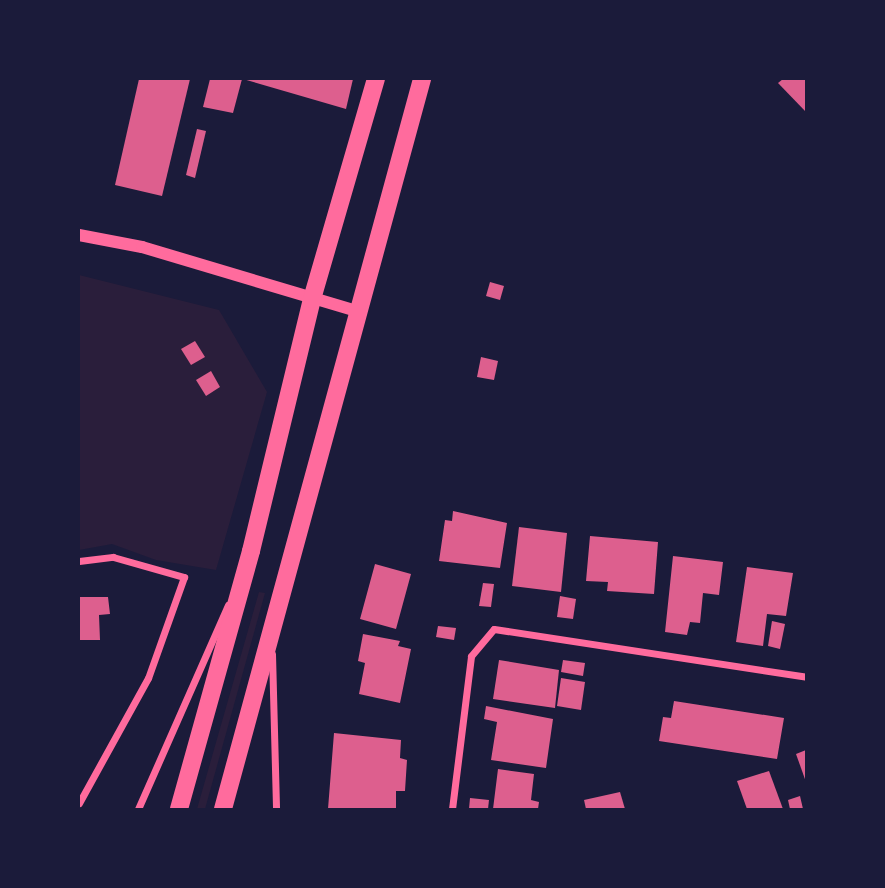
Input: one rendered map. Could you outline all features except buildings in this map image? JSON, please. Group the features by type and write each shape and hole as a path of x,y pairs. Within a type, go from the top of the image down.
{"main road":[{"path":"179,809 251,551 312,299 376,79"},
{"path":"223,809 271,643 357,311 422,79"}],"street":[{"path":"79,235 142,247 357,311"},
{"path":"138,809 251,551"},
{"path":"79,561 113,556 184,577 148,678 79,803"},
{"path":"452,809 471,656 494,629 806,677"},
{"path":"271,643 276,809"}],"shaded area":[{"path":"79,275 219,310 267,392 216,570 156,560 112,544 79,550"},
{"path":"259,592 265,593 205,809 197,809"}]}
